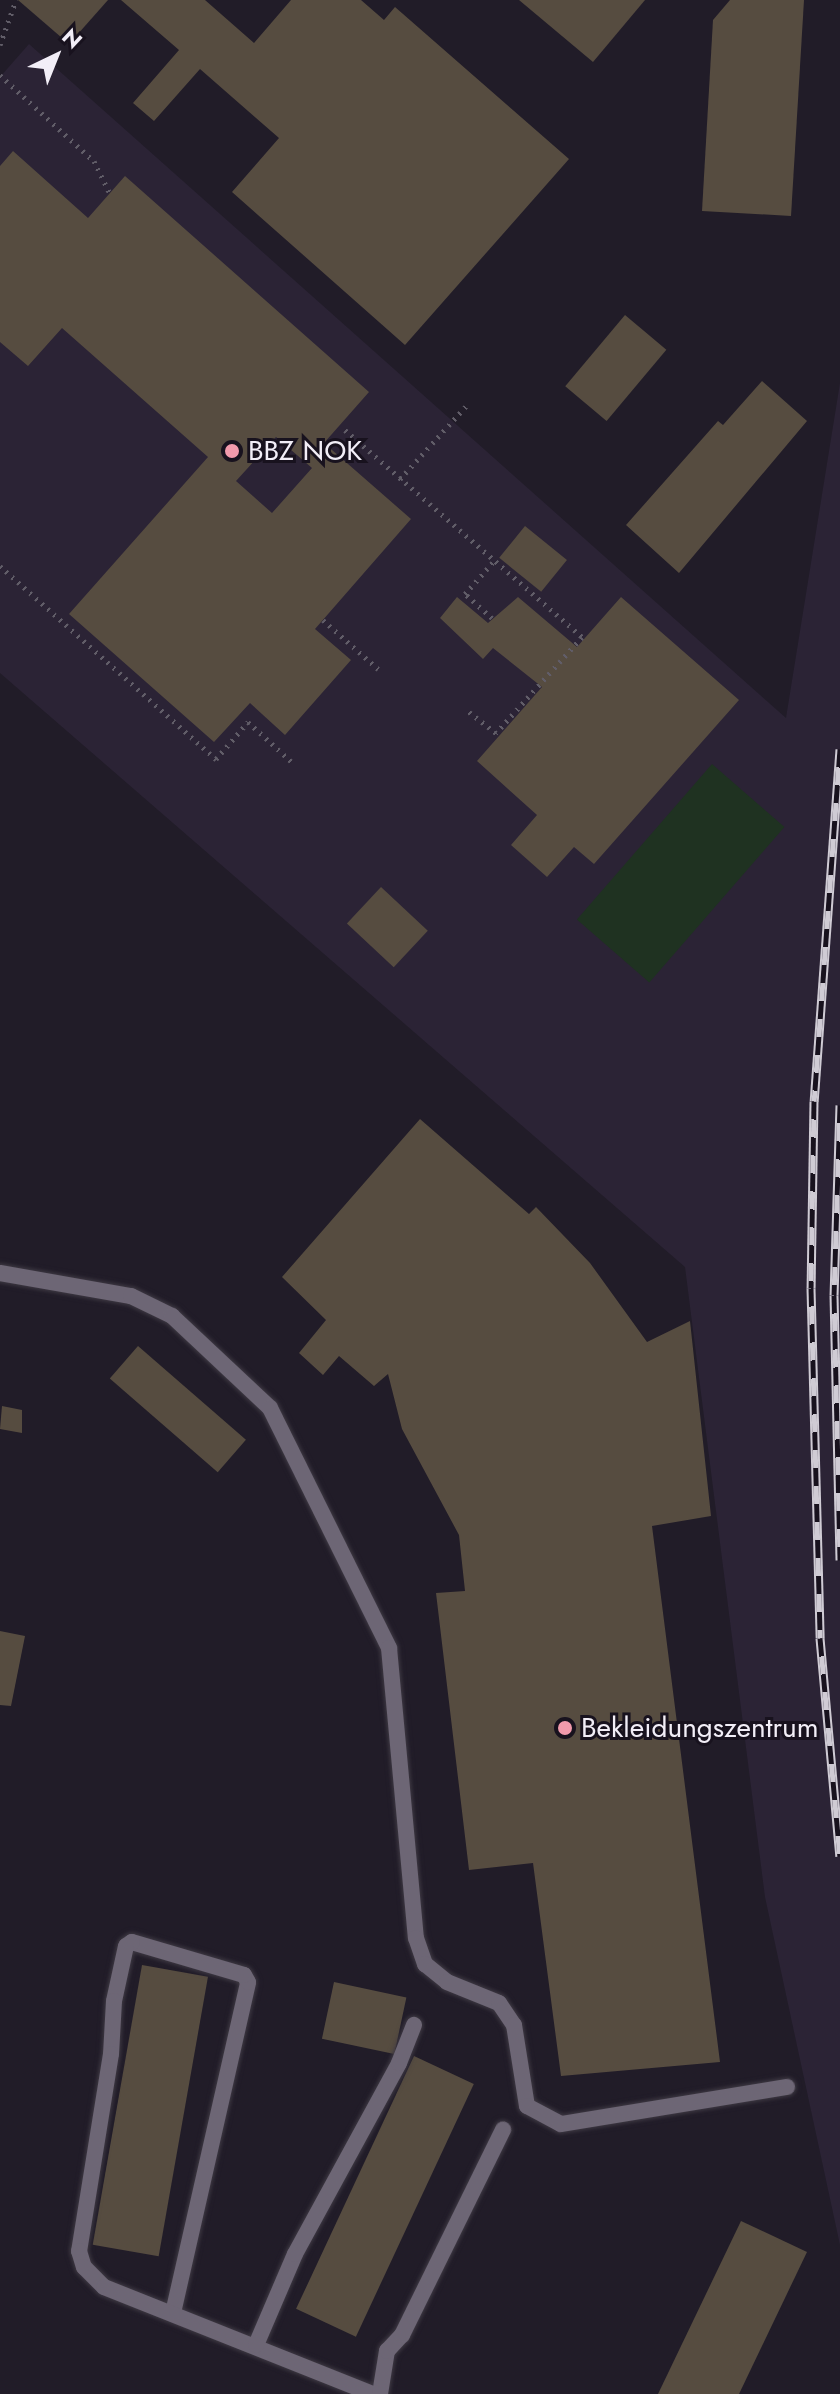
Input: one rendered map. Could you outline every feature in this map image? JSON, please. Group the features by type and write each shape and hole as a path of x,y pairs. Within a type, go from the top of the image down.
{"lane":[{"path":"0,1273 131,1296 172,1316 270,1408 389,1648 416,1938 425,1964 447,1982 499,2003 514,2025 527,2106 561,2124 787,2087"},
{"path":"173,2313 248,1982 244,1975 132,1942 126,1946 114,2001 111,2054 79,2251 91,2278 104,2287 373,2394"},
{"path":"256,2345 295,2254 399,2063 414,2025"},
{"path":"380,2394 387,2351 402,2335 503,2130"}],"path":[{"path":"0,45 16,0"},
{"path":"0,75 94,161 110,194"},
{"path":"400,479 467,405"},
{"path":"345,430 582,637 496,733 468,711"},
{"path":"492,618 465,594 494,561"},
{"path":"0,566 216,759 248,722 294,764"},
{"path":"323,620 378,669"}],"shaded area":[{"path":"29,44 786,718 840,383 840,2245 765,1897 685,1267 0,673 0,77"}],"green space":[{"path":"712,764 784,827 649,982 577,919"}],"building":[{"path":"18,0 108,0 69,44"},
{"path":"121,0 205,0 254,43 291,0 361,0 384,20 395,7 569,159 405,345 232,192 279,138 200,69 154,121 133,103 179,50"},
{"path":"519,0 645,0 593,62"},
{"path":"730,0 804,0 791,216 702,211 713,20"},
{"name":"BBZ NOK","path":"13,151 88,218 125,176 369,392 324,443 411,519 315,629 351,660 285,735 250,703 214,742 69,614 208,457 62,328 28,366 0,342 0,166","holes":["276,437 312,468 272,513 236,481"]},
{"path":"625,315 666,350 607,421 565,386"},
{"path":"762,381 807,421 679,573 626,525 718,421 723,425"},
{"path":"525,526 567,560 541,592 499,558"},
{"path":"457,597 488,623 518,597 577,647 621,597 739,700 594,864 574,847 547,877 511,845 537,815 477,761 542,687 493,648 483,659 440,618"},
{"path":"381,887 428,931 394,967 347,924"},
{"name":"Bekleidungszentrum","path":"420,1119 529,1214 536,1207 590,1263 647,1342 690,1321 711,1516 652,1526 720,2062 561,2076 533,1863 469,1870 436,1593 465,1591 459,1535 402,1429 388,1374 374,1386 339,1356 323,1375 299,1353 326,1320 282,1277"},
{"path":"138,1346 246,1440 218,1472 110,1378"},
{"path":"2,1406 22,1410 22,1433 0,1429"},
{"path":"0,1631 25,1636 11,1706 0,1705"},
{"path":"142,1965 208,1977 159,2256 93,2245"},
{"path":"334,1982 406,1997 394,2054 322,2039"},
{"path":"414,2056 474,2084 356,2337 296,2309"},
{"path":"741,2221 807,2252 739,2394 658,2394"}],"railway":[{"path":"840,749 814,1101 811,1288 820,1638 840,1856"},
{"path":"840,1105 834,1295 840,1560"}],"place":[{"name":"BBZ NOK","path":"232,451"},
{"name":"Bekleidungszentrum","path":"565,1728"}]}
